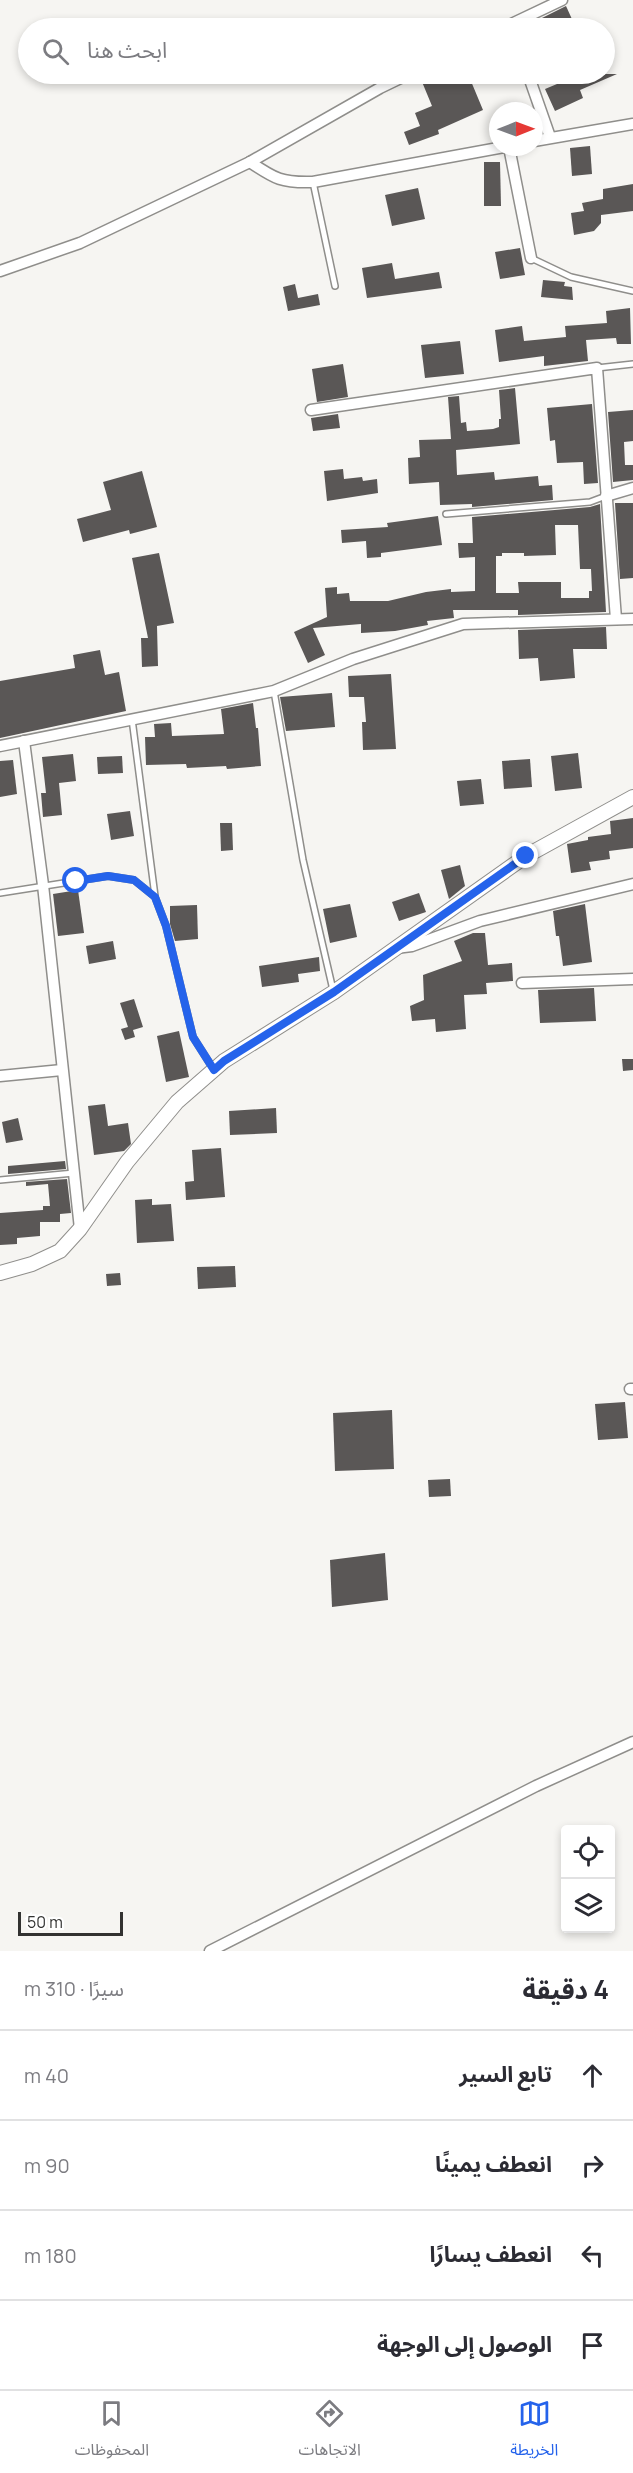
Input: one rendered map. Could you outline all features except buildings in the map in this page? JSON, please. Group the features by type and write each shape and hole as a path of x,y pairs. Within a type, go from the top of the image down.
{"street":[{"path":"527,18 562,0"},
{"path":"0,271 80,243 250,162 389,84"},
{"path":"531,84 550,137"},
{"path":"543,139 633,124"},
{"path":"250,162 274,178 292,183 313,182 489,150"},
{"path":"511,156 531,258"},
{"path":"311,410 597,368 616,619"},
{"path":"606,496 633,488"},
{"path":"0,746 274,691 353,659 463,624 633,619"},
{"path":"24,741 43,885 80,1229"},
{"path":"0,1273 32,1264 60,1251 80,1229 127,1162 177,1102 224,1061 334,992 526,856 633,797"},
{"path":"395,948 412,946 480,921 633,884"},
{"path":"522,983 633,979"},
{"path":"0,1076 62,1070"},
{"path":"210,1951 536,1786 633,1742"}],"lane":[{"path":"313,182 335,286"},
{"path":"531,258 571,277 633,291"},
{"path":"597,368 633,364"},
{"path":"446,514 590,502 606,496"},
{"path":"274,691 303,860 334,992"},
{"path":"132,719 155,897 166,926 193,1037 214,1070"},
{"path":"0,893 108,876 134,880 155,897"},
{"path":"0,1180 74,1173"}],"route":[{"path":"76,881 108,876 134,880 155,897 166,926 193,1037 214,1070 224,1061 334,992 526,856"}]}
